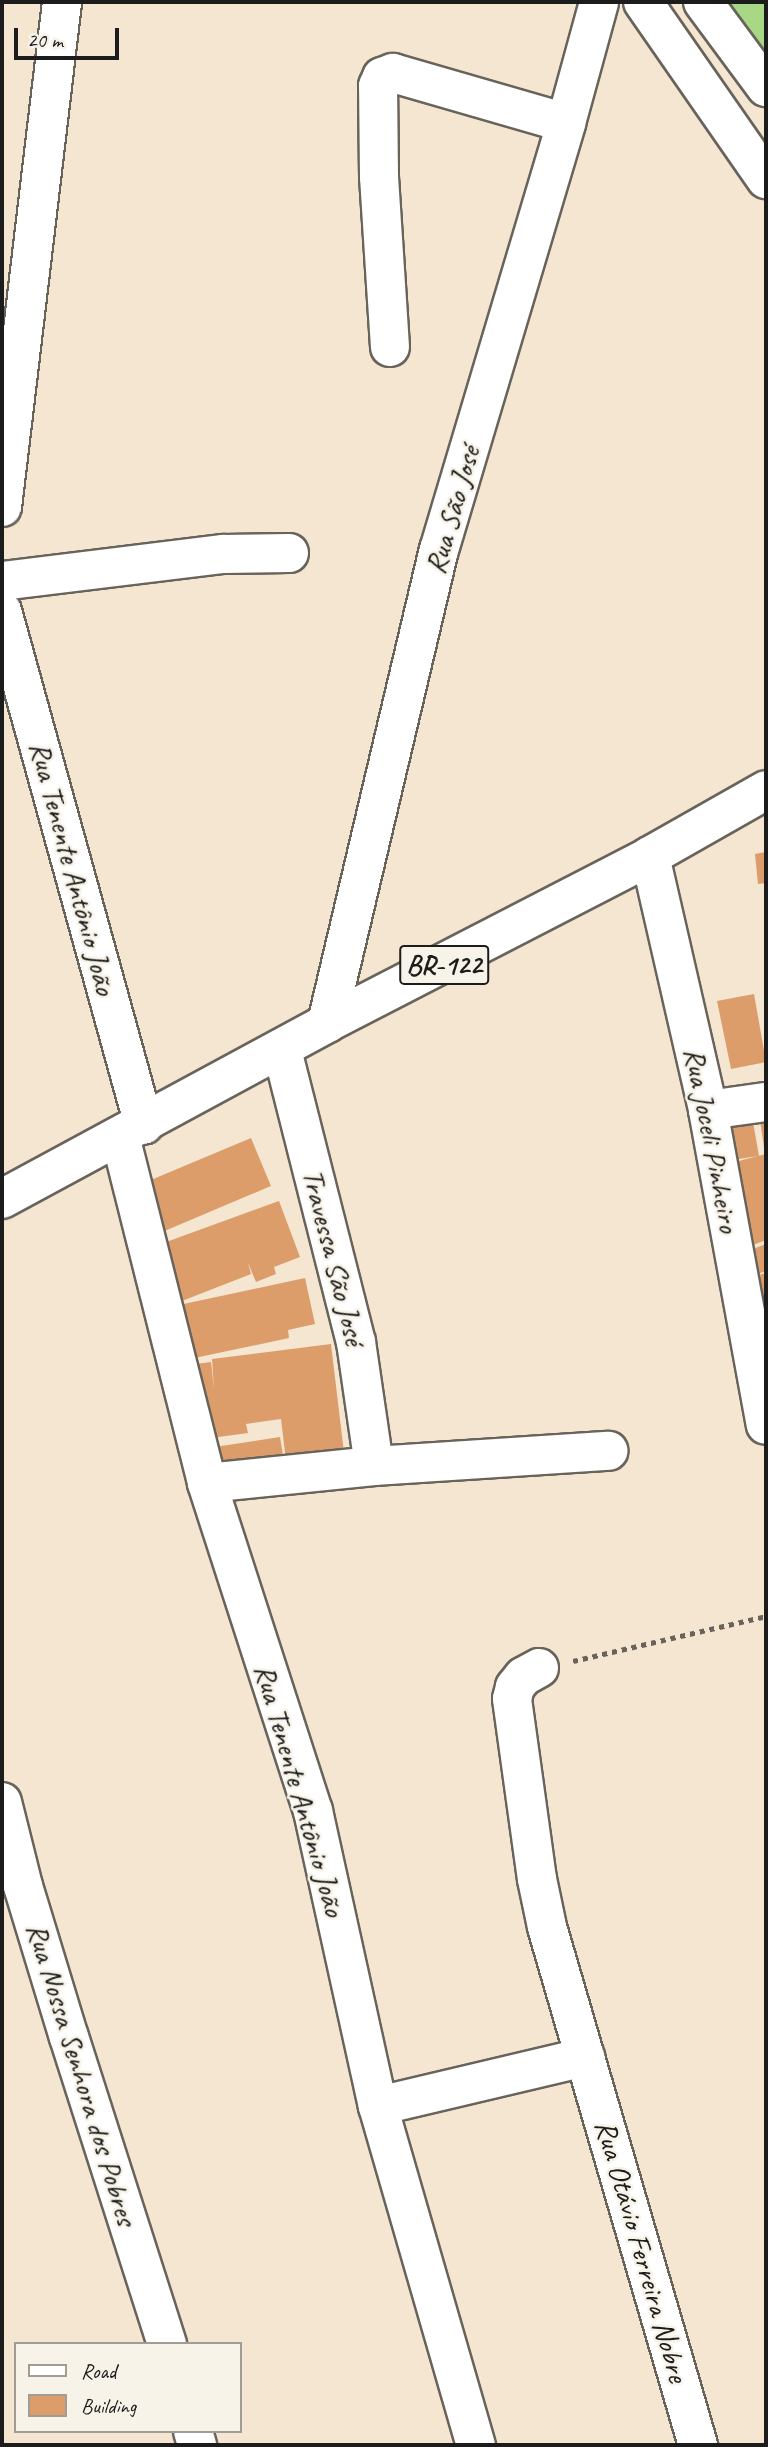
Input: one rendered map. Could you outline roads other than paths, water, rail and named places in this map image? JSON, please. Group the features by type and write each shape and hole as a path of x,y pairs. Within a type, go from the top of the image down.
{"main road":[{"path":"2,506 62,2"},
{"name":"Rua São José","path":"327,1023 439,550 566,123 599,2"},
{"path":"643,2 766,179"},
{"path":"703,2 766,87"},
{"path":"390,346 379,177 378,86 382,78 393,73 566,123"},
{"path":"2,581 223,554 289,553"},
{"name":"Rua Tenente Antônio João","path":"2,611 132,1130 207,1483 313,1811 378,2106 476,2445"},
{"name":"BR-122","path":"2,1199 327,1023 650,856 766,790"},
{"name":"Rua Joceli Pinheiro","path":"650,856 708,1110 766,1425"},
{"name":"Travessa São José","path":"282,1049 356,1342 374,1466"},
{"path":"708,1110 766,1102"},
{"path":"207,1483 374,1466 608,1451"},
{"name":"Rua Otávio Ferreira Nobre","path":"540,1668 523,1677 515,1687 512,1699 537,1879 585,2057 698,2445"},
{"name":"Rua Nossa Senhora dos Pobres","path":"2,1802 58,2001 166,2342"},
{"path":"378,2106 585,2057"}]}
